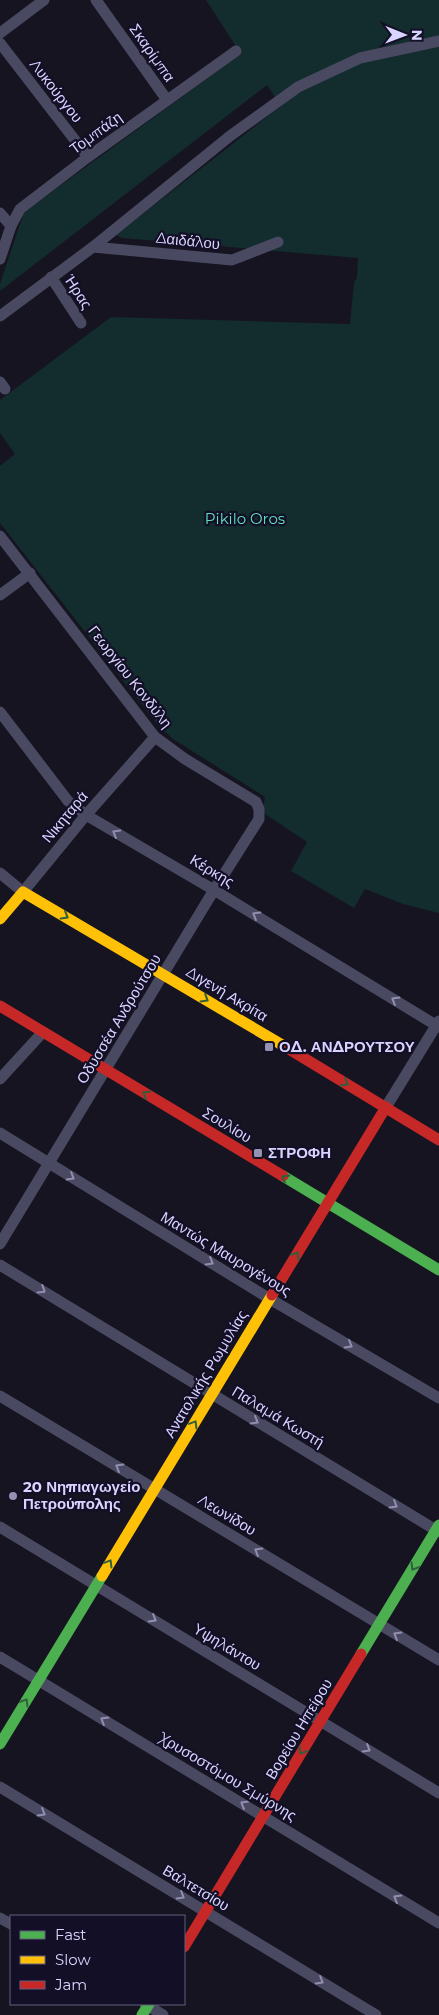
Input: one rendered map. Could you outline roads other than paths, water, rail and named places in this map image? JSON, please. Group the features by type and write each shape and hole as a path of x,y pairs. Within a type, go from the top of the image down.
{"street":[{"path":"0,33 44,0"},
{"name":"Σκαρίμπα","path":"96,0 167,100"},
{"path":"0,316 93,247 230,136 298,87 360,58 439,41"},
{"name":"Λυκούργου","path":"0,44 88,157"},
{"name":"Τομπάζη","path":"0,259 11,226 20,208 236,51"},
{"path":"0,213 11,226"},
{"name":"Δαιδάλου","path":"93,247 232,260 278,242"},
{"name":"Ήρας","path":"51,277 81,322"},
{"name":"Γεωργίου Κονδύλη","path":"0,536 155,737 185,759 256,802 259,809"},
{"path":"0,595 30,573"},
{"name":"Κέρκης","path":"0,712 68,801 86,815 438,1025"},
{"name":"Νικηταρά","path":"0,919 86,815 155,737"},
{"name":"Οδυσσέα Ανδρούτσου","path":"0,1244 258,819 259,809"},
{"name":"Διγενή Ακρίτα","path":"0,873 23,892 164,974 439,1140"},
{"name":"Σουλίου","path":"0,1006 439,1270"},
{"name":"Ανατολικής Ρωμυλίας","path":"0,1744 386,1107 438,1025"},
{"path":"0,1079 43,1032"},
{"name":"Μαντώς Μαυρογένους","path":"0,1133 270,1299 439,1398"},
{"name":"Παλαμά Κωστή","path":"0,1264 438,1529"},
{"name":"Λεωνίδου","path":"0,1396 439,1660"},
{"name":"Υψηλάντου","path":"0,1527 439,1793"},
{"name":"Βορείου Ηπείρου","path":"185,1945 438,1529"},
{"name":"Χρυσοστόμου Σμύρνης","path":"0,1657 439,1923"},
{"name":"Βαλτετσίου","path":"0,1787 376,2015"},
{"path":"146,2007 163,2015"}],"place":[{"name":"ΟΔ. ΑΝΔΡΟΥΤΣΟΥ","path":"269,1047"},
{"name":"ΣΤΡΟΦΗ","path":"258,1153"},
{"name":"20 Νηπιαγωγείο Πετρούπολης","path":"13,1496"}],"park label":[{"name":"Pikilo Oros","path":"245,519"}]}
